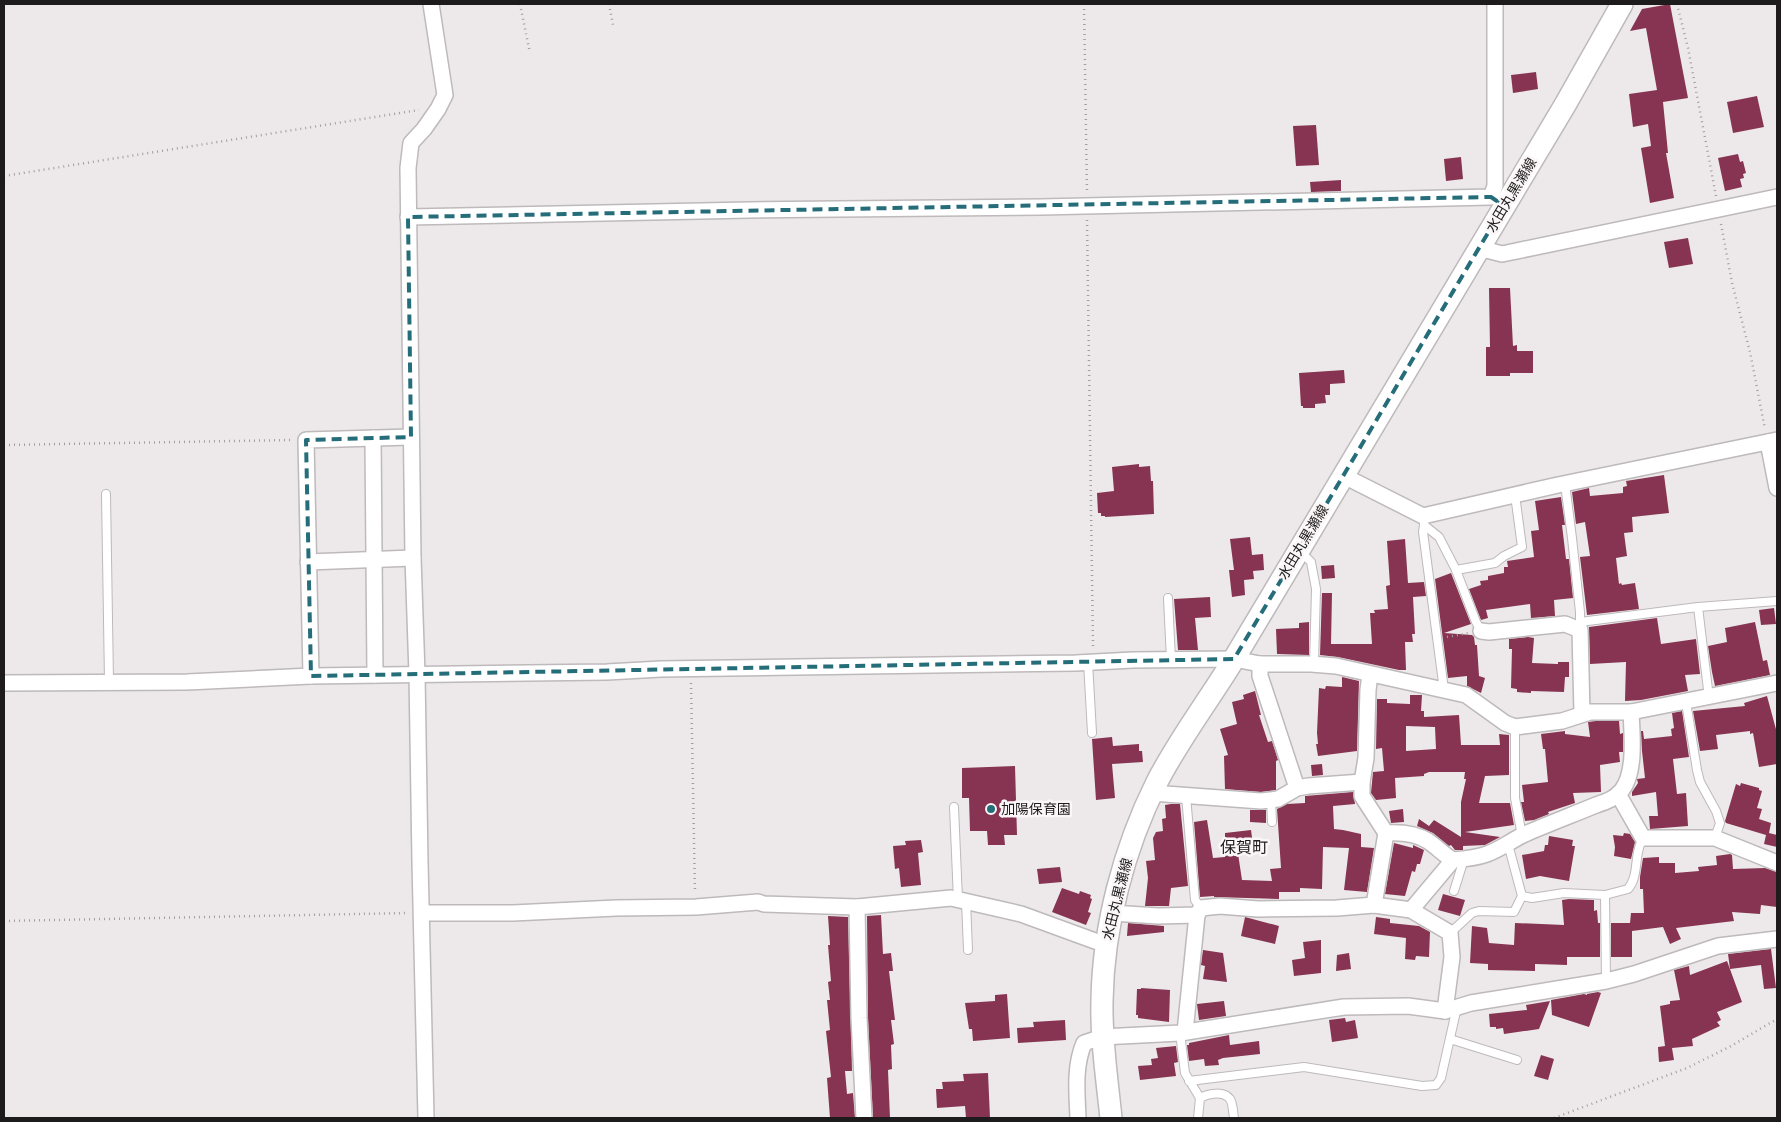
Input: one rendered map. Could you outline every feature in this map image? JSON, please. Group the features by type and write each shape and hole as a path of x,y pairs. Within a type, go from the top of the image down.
{"main road":[{"name":"水田丸黒瀬線","path":"1111,1118 1102,1037 1102,1002 1106,945 1124,866 1152,793 1181,741 1234,659 1479,248 1498,202 1564,105 1622,4"}],"street":[{"path":"426,1118 413,558 408,168 411,143 424,129 445,95 431,4"},
{"path":"408,217 749,210 1498,202 1495,186 1495,4"},
{"path":"1479,248 1502,254 1777,197"},
{"path":"311,676 306,440 411,437"},
{"path":"373,438 375,675"},
{"path":"1342,476 1423,520 1515,495 1772,441 1777,488"},
{"path":"308,562 413,558"},
{"path":"1481,631 1489,632 1565,624 1580,626 1582,714"},
{"path":"4,683 187,682 311,676 1234,659 1260,664 1336,666 1466,695 1505,723 1515,727 1562,721 1590,712 1631,712 1777,683"},
{"path":"1260,664 1260,676 1297,788"},
{"path":"1370,674 1366,758 1362,796 1386,833 1374,905"},
{"path":"1386,833 1405,832 1416,835 1429,842 1446,856 1459,859 1488,853 1522,836 1612,799 1622,790 1628,775 1631,760 1631,712"},
{"path":"1152,793 1271,800 1278,799 1297,788 1362,782"},
{"path":"1618,794 1643,838 1715,838 1777,863"},
{"path":"1411,910 1459,859"},
{"path":"422,913 513,913 616,908 696,907 758,902 764,904 857,907 928,899 962,900 1021,914 1106,945"},
{"path":"1112,913 1158,916 1199,911 1220,906 1258,909 1337,908 1374,905 1411,910 1450,933 1452,958 1451,1009"},
{"path":"857,907 859,1018 864,1118"},
{"path":"1183,1032 1199,911"},
{"path":"1078,1118 1076,1073 1078,1057 1084,1043 1102,1037 1183,1032 1344,1007 1408,1006 1451,1009 1471,1003 1606,981 1634,974 1718,946 1777,939"}],"lane":[{"path":"1565,484 1580,626 1698,608 1777,601"},
{"path":"106,494 109,681"},
{"path":"1456,570 1495,563 1522,547 1515,495"},
{"path":"1423,520 1439,537 1456,570 1481,631"},
{"path":"1423,520 1444,690"},
{"path":"1299,549 1314,570 1316,589 1314,664"},
{"path":"1168,598 1172,660"},
{"path":"1698,608 1709,698"},
{"path":"1091,662 1092,733"},
{"path":"1686,702 1700,782 1716,811 1720,823 1715,838"},
{"path":"1515,727 1515,798 1522,836"},
{"path":"1186,796 1195,900 1199,911"},
{"path":"1271,800 1272,822"},
{"path":"954,807 968,950"},
{"path":"1522,896 1532,898 1564,893 1605,895 1628,889 1634,882 1636,855 1643,838"},
{"path":"1450,933 1472,913 1479,911 1514,912 1522,896 1508,844"},
{"path":"1454,891 1459,859"},
{"path":"1605,895 1606,981"},
{"path":"1188,1081 1304,1067 1422,1086 1436,1085 1441,1078 1450,1039 1451,1009"},
{"path":"1183,1032 1185,1073 1188,1081 1200,1098 1198,1118"},
{"path":"1450,1039 1517,1060"},
{"path":"1200,1098 1207,1094 1226,1096 1231,1100 1234,1118"}],"path":[{"path":"520,4 530,53"},
{"path":"610,4 613,25"},
{"path":"1084,4 1091,662"},
{"path":"1677,4 1688,48 1732,283 1772,441"},
{"path":"4,176 344,121 429,108 438,109"},
{"path":"4,445 306,440"},
{"path":"1438,639 1481,631"},
{"path":"691,669 696,907"},
{"path":"4,921 422,913"},
{"path":"1554,1118 1687,1068 1731,1046 1777,1019"}],"highlighted area":[{"path":"1491,197 1504,206 1234,659 311,676 306,440 411,437 408,217"}],"building":[{"path":"1670,4 1688,98 1663,102 1668,153 1666,153 1674,198 1650,203 1641,148 1651,146 1648,124 1633,127 1629,94 1657,90 1646,28 1630,31 1642,9"},
{"path":"1536,72 1538,89 1513,93 1511,75"},
{"path":"1757,96 1764,127 1733,133 1727,102"},
{"path":"1316,125 1319,165 1296,166 1293,126"},
{"path":"1738,154 1740,162 1743,161 1746,173 1743,174 1744,178 1740,179 1742,187 1725,191 1718,158"},
{"path":"1461,157 1463,179 1446,181 1444,159"},
{"path":"1341,180 1341,191 1311,192 1310,182"},
{"path":"1688,238 1693,264 1669,268 1664,242"},
{"path":"1489,288 1510,288 1513,346 1517,345 1517,351 1533,351 1533,373 1510,373 1510,376 1486,376 1486,347 1490,347"},
{"path":"1344,370 1345,383 1330,384 1330,395 1325,395 1326,403 1315,404 1315,408 1303,408 1301,406 1299,373"},
{"path":"1139,464 1139,467 1150,466 1151,481 1153,481 1154,514 1101,516 1101,513 1098,513 1097,493 1114,491 1112,467"},
{"path":"1664,475 1669,513 1632,517 1633,532 1624,533 1627,556 1616,558 1619,584 1635,583 1639,609 1587,615 1580,557 1590,556 1585,522 1576,524 1572,492 1589,488 1590,496 1623,493 1623,487 1627,486 1626,481"},
{"path":"1561,497 1565,525 1562,525 1566,559 1569,559 1573,598 1554,600 1555,616 1531,618 1530,604 1486,610 1488,618 1481,620 1469,589 1481,585 1480,581 1488,580 1488,576 1504,573 1504,567 1508,567 1507,561 1534,557 1531,531 1539,530 1535,501"},
{"path":"1250,537 1252,555 1263,554 1264,570 1253,571 1254,579 1244,580 1245,595 1232,597 1229,570 1234,570 1230,539"},
{"path":"1405,539 1408,583 1424,582 1426,596 1413,597 1415,634 1412,634 1413,642 1405,642 1406,670 1320,655 1322,593 1332,593 1331,644 1372,644 1370,613 1375,613 1374,610 1388,609 1386,586 1390,585 1387,541"},
{"path":"1334,565 1335,578 1322,579 1321,566"},
{"path":"1451,573 1471,624 1444,633 1472,635 1474,637 1475,645 1477,645 1479,676 1485,678 1481,693 1467,686 1467,676 1448,678 1435,579"},
{"path":"1210,597 1211,617 1195,618 1198,650 1178,650 1174,599"},
{"path":"1774,608 1776,624 1761,625 1759,610"},
{"path":"1657,618 1661,644 1696,639 1700,674 1685,675 1688,691 1641,700 1625,701 1626,662 1590,664 1589,627"},
{"path":"1309,622 1309,655 1277,654 1276,629 1299,628 1299,623"},
{"path":"1755,622 1763,661 1767,660 1770,675 1715,686 1708,646 1727,642 1725,628"},
{"path":"1534,638 1532,663 1558,664 1558,662 1569,662 1569,677 1565,677 1564,692 1517,692 1517,689 1511,688 1512,649 1509,649 1509,639"},
{"path":"1342,677 1359,681 1357,751 1318,756 1316,744 1318,744 1319,688 1325,689 1326,686 1342,687"},
{"path":"1255,691 1261,715 1259,715 1268,742 1272,741 1278,760 1276,761 1276,790 1261,792 1225,789 1224,756 1228,755 1220,729 1237,724 1232,702 1244,699 1243,695"},
{"path":"1410,695 1422,695 1421,711 1424,711 1424,717 1459,715 1461,745 1500,745 1499,734 1509,735 1509,775 1485,776 1479,803 1510,803 1514,825 1465,832 1500,837 1485,845 1463,846 1463,850 1455,850 1451,845 1449,846 1433,833 1417,826 1419,819 1429,826 1434,820 1461,837 1461,802 1466,779 1464,779 1465,772 1429,772 1424,774 1424,776 1395,778 1396,798 1376,800 1371,793 1373,772 1384,771 1382,748 1376,749 1377,699 1387,699 1387,703 1410,704","holes":["1406,726 1435,727 1436,749 1406,751"]},
{"path":"1767,696 1777,733 1777,764 1759,767 1753,733 1750,734 1750,731 1716,735 1718,749 1700,751 1693,711 1745,706 1744,703"},
{"path":"1682,711 1689,757 1673,759 1677,794 1686,793 1688,826 1650,829 1649,816 1658,816 1656,792 1632,796 1632,792 1638,783 1637,779 1645,778 1641,731 1643,731 1644,739 1672,736 1671,729 1674,728 1672,713"},
{"path":"1619,721 1620,734 1623,733 1623,752 1619,752 1620,762 1600,765 1601,792 1573,793 1575,803 1548,812 1549,814 1534,820 1525,821 1521,802 1524,802 1522,785 1548,782 1545,749 1543,749 1541,734 1565,731 1565,734 1590,737 1588,722"},
{"path":"1112,737 1113,746 1139,744 1139,751 1142,751 1143,762 1112,764 1115,798 1096,800 1092,739"},
{"path":"1322,764 1323,775 1312,776 1311,765"},
{"path":"1015,766 1017,835 1004,835 1005,845 988,845 987,831 970,831 969,798 962,798 962,768"},
{"path":"1741,783 1759,788 1762,791 1757,808 1762,809 1759,819 1771,823 1769,833 1777,835 1777,847 1764,844 1766,835 1726,823 1736,784 1740,786"},
{"path":"1353,792 1355,804 1333,806 1334,829 1361,834 1361,847 1374,848 1367,892 1344,890 1349,848 1323,847 1322,889 1300,888 1300,892 1279,892 1279,899 1200,897 1194,822 1207,820 1213,858 1225,857 1225,833 1251,830 1253,845 1237,847 1242,880 1272,881 1270,869 1281,868 1277,809 1287,804 1305,803 1305,796"},
{"path":"1180,804 1188,886 1171,888 1169,906 1145,906 1148,878 1146,861 1155,860 1153,838 1156,832 1163,831 1162,819 1166,818 1165,805"},
{"path":"1403,809 1404,822 1391,823 1389,811"},
{"path":"1250,810 1266,810 1266,823 1250,822"},
{"path":"1624,833 1630,834 1635,842 1631,859 1614,856 1613,835 1623,836"},
{"path":"1549,836 1573,840 1572,846 1575,846 1569,881 1540,876 1526,879 1522,855 1544,851 1545,845 1548,845"},
{"path":"921,840 923,852 918,853 921,885 901,887 899,868 895,869 893,846 906,845 905,841"},
{"path":"1394,843 1413,848 1413,845 1424,850 1420,864 1417,864 1415,872 1412,871 1405,896 1385,894"},
{"path":"1732,855 1733,869 1765,868 1777,872 1777,907 1761,905 1760,914 1732,912 1734,921 1676,928 1681,939 1670,944 1663,927 1632,931 1632,957 1611,957 1611,923 1630,923 1631,913 1644,913 1643,889 1640,889 1643,858 1659,857 1659,863 1675,863 1675,873 1699,871 1698,867 1717,865 1716,856"},
{"path":"1060,867 1062,882 1039,884 1037,869"},
{"path":"1062,888 1079,894 1080,891 1091,895 1090,898 1092,899 1088,912 1091,913 1086,925 1052,912"},
{"path":"1443,894 1465,900 1460,916 1438,910"},
{"path":"1562,900 1594,900 1594,911 1597,910 1598,923 1600,923 1600,957 1567,957 1567,965 1535,964 1535,971 1488,970 1488,964 1470,963 1472,926 1487,928 1489,943 1514,945 1515,923 1564,925"},
{"path":"881,915 883,954 891,953 893,971 889,971 895,1020 891,1020 894,1044 891,1045 892,1069 888,1070 890,1118 873,1118 868,1018 867,916"},
{"path":"828,916 848,917 852,1071 845,1071 847,1094 853,1093 855,1118 830,1118 827,1078 831,1077 826,1031 830,1030 827,1000 830,1000 828,982 831,981"},
{"path":"1245,917 1279,926 1275,944 1241,936"},
{"path":"1376,917 1390,919 1390,923 1419,926 1430,932 1429,957 1416,956 1415,960 1405,959 1406,938 1374,934"},
{"path":"1128,923 1164,926 1164,932 1127,936"},
{"path":"1321,940 1321,973 1294,976 1292,960 1305,958 1303,942"},
{"path":"1771,949 1776,988 1764,989 1761,965 1730,969 1728,954"},
{"path":"1203,950 1223,953 1227,982 1203,979 1205,966 1201,965"},
{"path":"1349,953 1351,969 1336,971 1337,955"},
{"path":"1727,961 1742,1002 1717,1012 1721,1020 1717,1022 1720,1026 1692,1039 1693,1046 1672,1048 1674,1060 1659,1062 1658,1047 1665,1046 1660,1006 1670,1004 1670,1001 1680,1000 1674,970 1689,966 1690,975"},
{"path":"1137,989 1170,990 1169,1022 1138,1018 1138,1015 1136,1015"},
{"path":"1601,993 1589,1027 1552,1015 1551,1000"},
{"path":"1007,994 1010,1038 973,1041 965,1003 995,1001 995,995"},
{"path":"1224,1001 1226,1016 1199,1020 1197,1004"},
{"path":"1550,1001 1539,1029 1504,1034 1503,1028 1496,1029 1496,1027 1490,1027 1489,1014 1527,1010 1526,1005"},
{"path":"1345,1018 1346,1022 1355,1020 1358,1038 1332,1042 1329,1020"},
{"path":"1065,1020 1066,1040 1018,1043 1017,1028 1034,1027 1033,1022"},
{"path":"1229,1035 1230,1045 1259,1041 1260,1054 1223,1058 1218,1060 1219,1065 1205,1066 1204,1059 1189,1061 1187,1045 1189,1043"},
{"path":"1176,1046 1178,1062 1174,1063 1176,1076 1140,1080 1138,1066 1152,1065 1151,1059 1158,1058 1156,1048"},
{"path":"1541,1055 1554,1059 1548,1080 1534,1076"},
{"path":"988,1073 990,1118 966,1118 965,1106 937,1108 936,1089 943,1089 942,1082 964,1081 963,1074"}],"place":[{"name":"加陽保育園","path":"991,809"}],"district":[{"name":"保賀町","path":"1244,847"}]}
